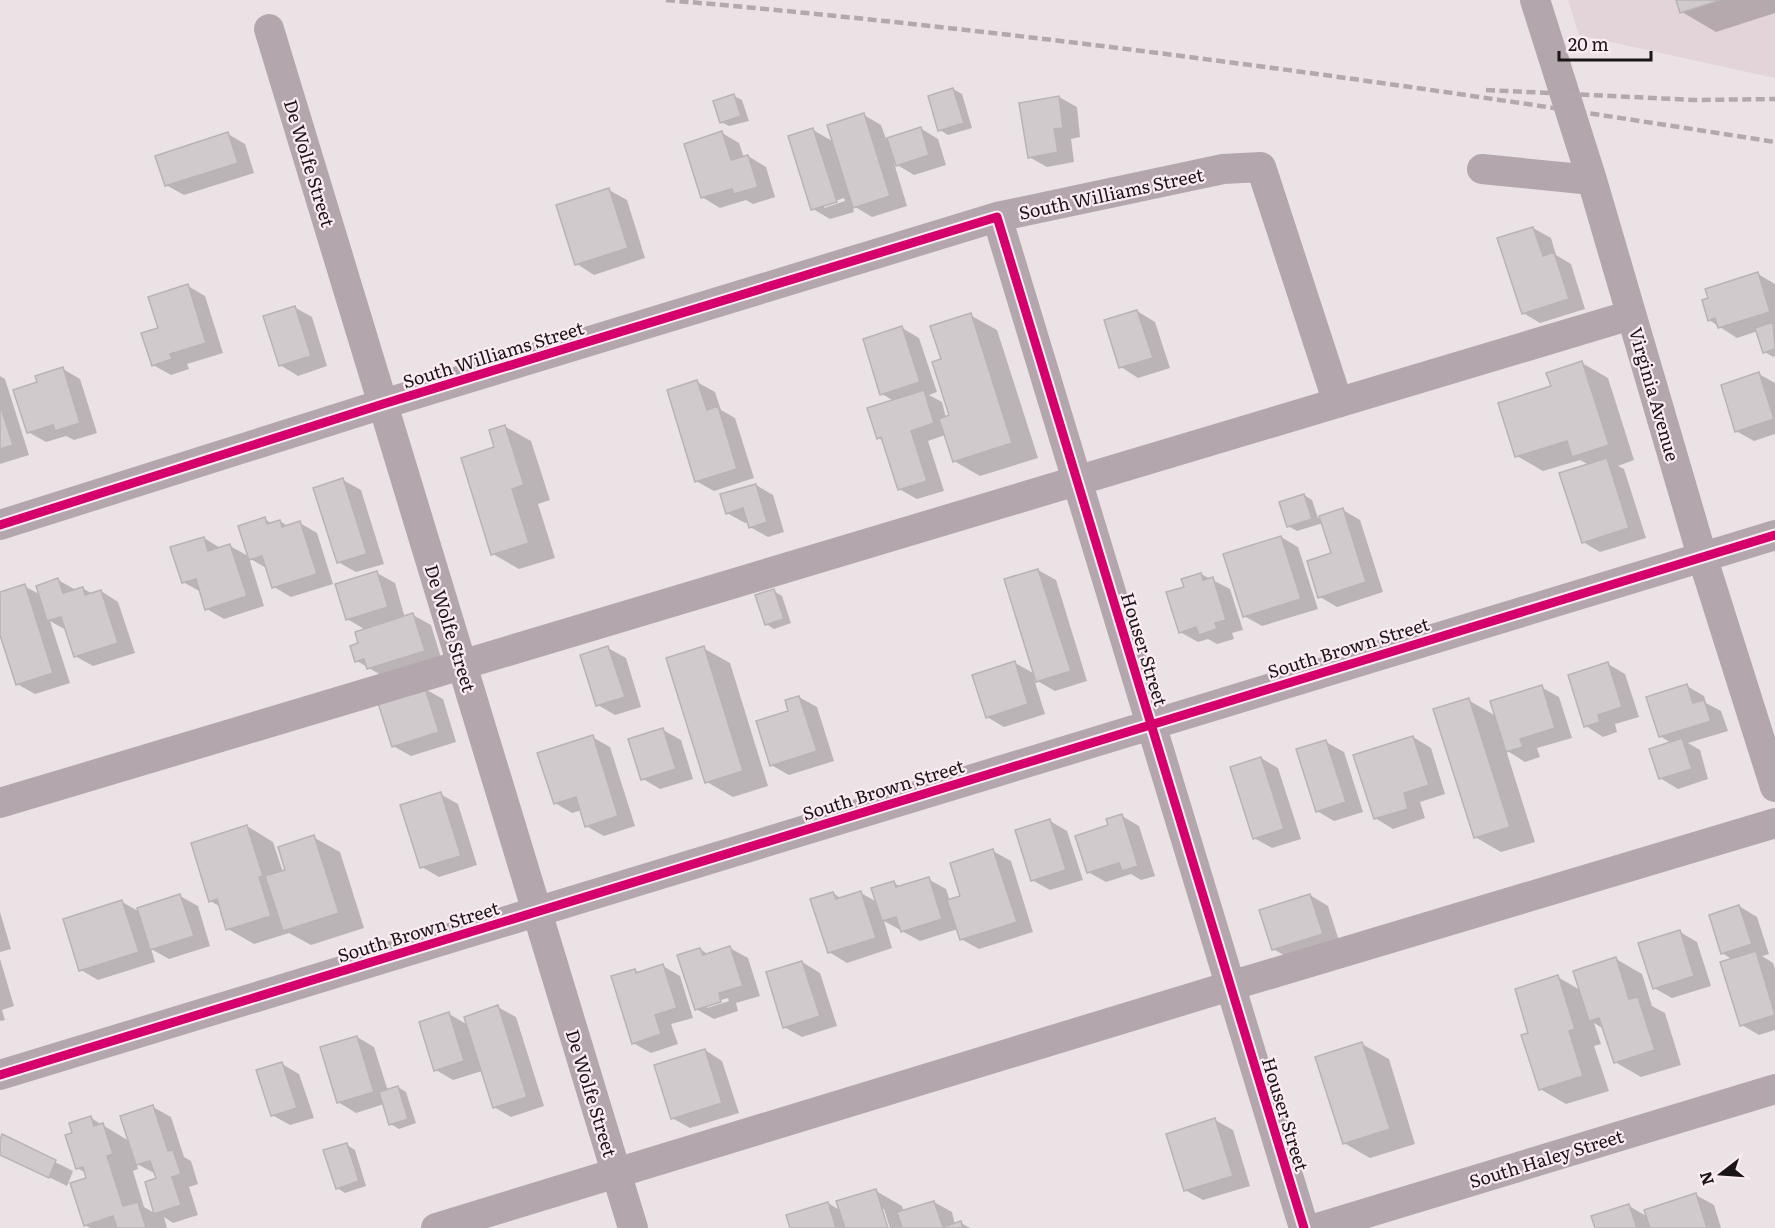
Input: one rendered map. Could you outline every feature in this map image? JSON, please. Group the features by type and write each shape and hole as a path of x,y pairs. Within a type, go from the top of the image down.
{"street":[{"name":"Virginia Avenue","path":"1534,0 1592,180 1702,556 1775,788"},
{"name":"De Wolfe Street","path":"269,29 633,1228"},
{"name":"South Williams Street","path":"0,525 383,404 997,217 1223,169 1261,167 1338,404"},
{"path":"1482,169 1592,180"},
{"name":"Houser Street","path":"997,217 1304,1228"},
{"path":"0,803 1631,315"},
{"name":"South Brown Street","path":"0,1075 1775,535"},
{"path":"436,1228 1775,823"},
{"name":"South Haley Street","path":"1317,1228 1775,1089"}],"shaded area":[{"path":"1568,0 1775,0 1775,78 1579,35"}],"building":[{"path":"1676,0 1721,0 1680,13"},
{"path":"953,88 964,123 938,131 928,96"},
{"path":"734,94 741,116 720,123 713,101"},
{"path":"1059,96 1063,128 1054,129 1058,152 1028,158 1019,103"},
{"path":"864,113 890,196 853,208 827,125"},
{"path":"921,127 929,155 896,166 887,138"},
{"path":"813,128 837,202 811,210 788,136"},
{"path":"722,131 731,160 748,155 758,187 734,194 732,189 701,198 684,144"},
{"path":"228,132 238,163 165,186 155,156"},
{"path":"609,188 628,248 575,265 556,205"},
{"path":"1533,227 1543,256 1554,252 1569,299 1522,314 1497,238"},
{"path":"1758,272 1770,312 1718,328 1715,318 1708,321 1702,300 1708,298 1705,289"},
{"path":"188,284 206,343 170,354 172,359 152,366 141,333 158,328 148,297"},
{"path":"295,306 311,356 279,366 263,316"},
{"path":"1137,310 1153,358 1119,368 1104,320"},
{"path":"971,313 1012,443 953,462 939,419 949,415 932,362 941,359 930,326"},
{"path":"1773,322 1775,349 1763,353 1755,328"},
{"path":"902,326 920,382 880,395 863,339"},
{"path":"1582,361 1609,445 1572,457 1567,441 1515,457 1498,403 1551,386 1546,373"},
{"path":"63,367 80,423 55,431 53,425 27,433 13,390 37,382 35,376"},
{"path":"1759,372 1774,419 1735,432 1721,385"},
{"path":"697,380 707,410 718,406 737,469 695,482 667,390"},
{"path":"924,390 934,423 911,431 927,481 898,490 881,437 877,439 867,408"},
{"path":"0,405 13,445 0,449"},
{"path":"505,425 524,485 512,489 529,543 491,555 461,458 494,447 489,430"},
{"path":"1607,458 1629,528 1582,543 1559,473"},
{"path":"343,478 367,554 337,563 313,488"},
{"path":"756,484 767,522 749,528 743,508 726,514 720,494"},
{"path":"1304,494 1312,519 1287,527 1279,502"},
{"path":"1343,508 1366,582 1318,598 1307,561 1331,553 1319,516"},
{"path":"265,517 267,524 280,520 282,527 300,521 317,574 272,588 262,556 249,560 238,526"},
{"path":"1281,536 1301,599 1243,617 1223,554"},
{"path":"204,537 208,551 230,544 247,596 205,610 196,579 182,583 170,547"},
{"path":"1038,569 1071,671 1036,682 1004,579"},
{"path":"377,571 388,607 346,620 335,584"},
{"path":"1201,573 1203,580 1213,577 1226,620 1215,623 1217,629 1199,635 1196,627 1179,633 1166,592 1184,587 1181,579"},
{"path":"58,578 63,593 83,587 85,595 101,590 118,643 74,657 61,617 47,621 36,586"},
{"path":"25,584 53,673 16,685 0,635 0,592"},
{"path":"774,589 784,619 765,625 755,595"},
{"path":"413,613 425,651 367,669 364,659 355,662 350,646 358,643 355,632"},
{"path":"608,646 625,697 596,706 580,655"},
{"path":"704,646 743,771 705,783 666,658"},
{"path":"1015,661 1028,704 986,718 972,675"},
{"path":"1608,662 1622,707 1598,715 1600,722 1584,727 1568,675"},
{"path":"1687,684 1693,703 1704,700 1711,721 1659,737 1646,697"},
{"path":"1542,685 1555,728 1520,739 1523,747 1506,752 1490,701"},
{"path":"425,688 439,732 392,747 378,703"},
{"path":"799,696 817,751 770,766 756,721 788,711 785,700"},
{"path":"1469,698 1510,827 1474,838 1433,709"},
{"path":"663,728 676,769 641,780 628,739"},
{"path":"593,735 618,816 585,827 576,797 554,804 537,753"},
{"path":"1413,736 1429,785 1404,793 1408,809 1374,819 1353,755"},
{"path":"1682,738 1692,769 1659,779 1649,749"},
{"path":"1326,740 1346,802 1316,812 1296,749"},
{"path":"1261,757 1284,829 1253,839 1230,767"},
{"path":"441,792 461,856 420,868 400,805"},
{"path":"1122,814 1138,866 1122,871 1119,863 1087,873 1075,836 1108,825 1106,819"},
{"path":"1050,819 1066,870 1031,881 1015,830"},
{"path":"247,825 263,876 259,877 271,916 226,930 217,899 209,902 191,843"},
{"path":"314,835 339,913 283,931 265,876 285,870 278,847"},
{"path":"993,849 1017,922 960,940 947,900 960,896 950,863"},
{"path":"929,877 942,919 901,932 896,917 882,921 871,888 894,881 896,887"},
{"path":"861,891 876,938 828,953 810,899 833,892 836,899"},
{"path":"180,894 194,936 150,950 137,908"},
{"path":"1310,894 1323,934 1272,950 1259,910"},
{"path":"122,900 139,952 79,971 63,919"},
{"path":"1739,905 1752,944 1721,954 1709,915"},
{"path":"1680,930 1694,976 1653,989 1638,943"},
{"path":"730,946 743,986 719,993 721,1002 695,1010 677,955 700,948 703,955"},
{"path":"1756,951 1775,1015 1740,1026 1720,962"},
{"path":"1616,957 1629,999 1638,997 1655,1050 1614,1063 1599,1018 1589,1021 1573,971"},
{"path":"802,961 820,1016 783,1028 766,972"},
{"path":"663,964 677,1008 655,1015 661,1034 632,1044 611,976 635,969 636,973"},
{"path":"1558,975 1575,1029 1569,1031 1583,1076 1539,1090 1521,1035 1528,1033 1515,989"},
{"path":"498,1005 527,1097 493,1108 464,1017"},
{"path":"449,1012 464,1061 434,1071 419,1022"},
{"path":"357,1036 374,1092 337,1103 320,1047"},
{"path":"1362,1042 1390,1129 1343,1144 1315,1057"},
{"path":"705,1049 722,1103 671,1119 654,1065"},
{"path":"282,1062 297,1108 271,1116 256,1070"},
{"path":"398,1086 408,1119 389,1125 379,1092"},
{"path":"153,1105 168,1151 173,1150 181,1174 172,1177 181,1205 154,1214 145,1182 156,1178 150,1161 136,1165 120,1116"},
{"path":"91,1116 94,1126 103,1123 113,1154 107,1156 123,1206 138,1202 146,1228 117,1228 113,1216 84,1226 70,1183 86,1178 83,1167 76,1169 65,1135 72,1133 69,1123"},
{"path":"1215,1118 1233,1176 1184,1191 1166,1134"},
{"path":"2,1134 56,1160 49,1178 0,1155"},
{"path":"347,1143 359,1181 336,1189 323,1150"},
{"path":"876,1189 888,1228 845,1228 836,1201"},
{"path":"1696,1193 1707,1228 1650,1228 1644,1210"},
{"path":"934,1201 943,1227 961,1221 963,1228 902,1228 897,1212"},
{"path":"828,1202 836,1228 790,1228 786,1215"},
{"path":"1629,1204 1637,1228 1595,1228 1591,1216"}],"railway":[{"path":"666,0 944,28 1222,61 1775,142"},
{"path":"1486,90 1695,100 1775,99"}],"cycle path":[{"path":"0,525 383,404 997,217 1304,1228"},
{"path":"0,1075 1775,535"}]}
